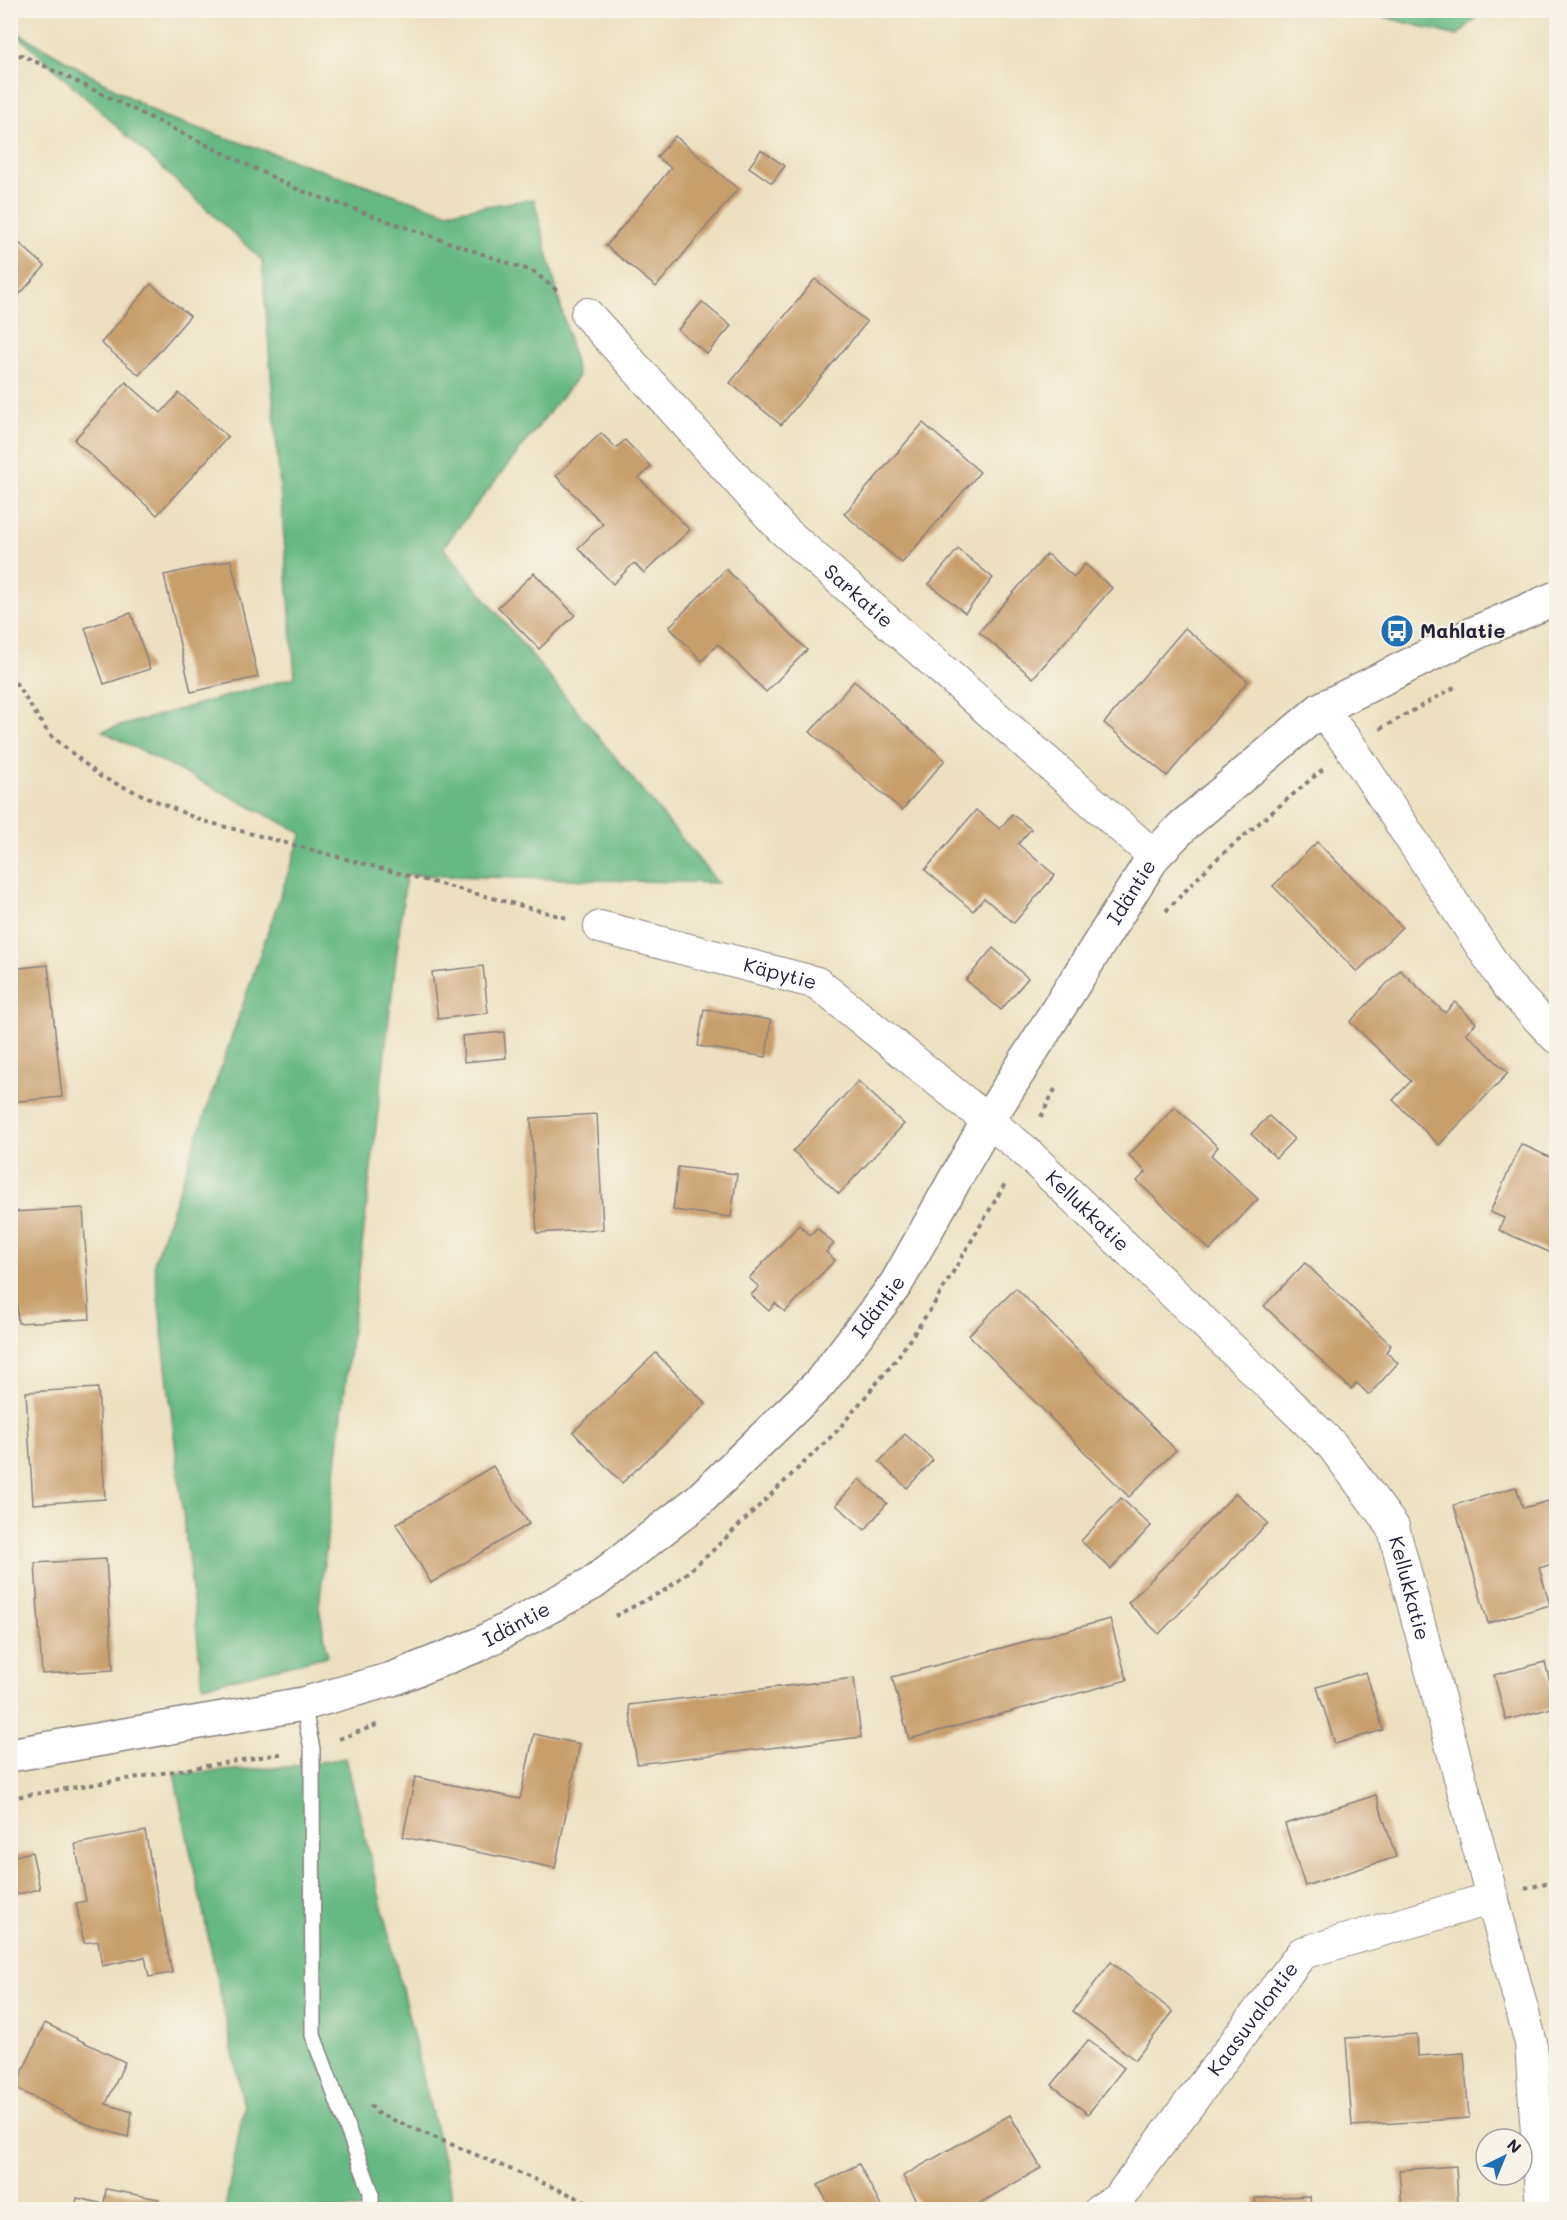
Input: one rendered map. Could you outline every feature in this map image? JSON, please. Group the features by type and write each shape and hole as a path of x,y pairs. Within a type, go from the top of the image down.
{"street":[{"name":"Sarkatie","path":"587,314 781,528 1154,856"},
{"name":"Idäntie","path":"10,1755 303,1704 392,1679 478,1645 593,1583 697,1502 820,1383 896,1284 989,1119 1154,856 1183,826 1321,709 1468,636 1557,598"},
{"path":"1321,709 1350,746 1507,985 1557,1037"},
{"name":"Käpytie","path":"600,927 817,983 989,1119"},
{"name":"Kellukkatie","path":"989,1119 1332,1445 1394,1527 1531,2043 1542,2210"},
{"name":"Kaasuvalontie","path":"1114,2206 1302,1953 1493,1898"}],"lane":[{"path":"303,1704 312,1749 313,2035 371,2192 371,2210"}],"path":[{"path":"10,58 22,55 299,190 534,272 587,314"},
{"path":"10,665 13,679 49,734 101,777 200,820 600,927"},
{"path":"1159,918 1212,863 1350,746 1464,682"},
{"path":"615,1616 667,1589 700,1562 836,1432 895,1361 936,1301 1024,1150 1060,1079"},
{"path":"10,1798 312,1749 379,1724"},
{"path":"363,2096 377,2113 607,2210"}],"green space":[{"path":"1361,11 1483,11 1457,36"},
{"path":"11,29 162,116 446,212 534,199 578,376 443,547 718,883 406,875 319,1607 328,1656 203,1686 154,1262 302,833 102,731 295,677 262,260"},
{"path":"346,1758 455,2209 225,2209 244,2106 174,1774 287,1767"}],"building":[{"path":"675,136 738,189 656,287 606,246 671,168 657,157"},
{"path":"761,150 785,166 772,183 749,167"},
{"path":"10,235 45,266 10,305"},
{"path":"815,279 867,322 781,425 730,383"},
{"path":"151,284 190,316 139,375 101,343"},
{"path":"702,302 731,326 707,354 678,330"},
{"path":"126,382 161,413 179,393 228,437 157,515 74,440"},
{"path":"923,423 980,472 902,563 844,514"},
{"path":"601,433 616,448 625,440 651,467 639,478 690,530 644,573 634,563 613,584 578,548 603,524 556,476"},
{"path":"958,549 993,578 965,613 929,584"},
{"path":"1047,554 1074,577 1085,564 1112,588 1033,678 979,632"},
{"path":"231,560 258,677 191,692 164,575"},
{"path":"726,569 807,650 766,692 718,644 702,661 669,627"},
{"path":"534,573 575,615 539,649 498,607"},
{"path":"131,613 150,669 104,684 85,628"},
{"path":"1185,628 1248,681 1167,776 1104,723"},
{"path":"854,681 945,760 902,810 810,732"},
{"path":"976,810 1000,829 1012,814 1031,829 1018,844 1055,875 1014,923 984,898 973,911 925,870"},
{"path":"1317,842 1402,927 1357,972 1273,886"},
{"path":"993,948 1028,978 1001,1010 966,980"},
{"path":"48,965 62,1097 10,1102 10,969"},
{"path":"483,966 488,1013 438,1019 432,972"},
{"path":"1400,970 1445,1013 1455,1002 1476,1023 1466,1033 1508,1073 1439,1145 1393,1100 1411,1081 1350,1022"},
{"path":"704,1009 771,1020 766,1057 698,1046"},
{"path":"504,1032 506,1058 464,1062 462,1036"},
{"path":"858,1081 904,1124 839,1194 793,1151"},
{"path":"1175,1107 1218,1147 1211,1155 1258,1199 1210,1250 1137,1181 1146,1172 1129,1155"},
{"path":"597,1114 603,1229 537,1233 531,1118"},
{"path":"1269,1116 1294,1139 1276,1158 1251,1134"},
{"path":"1521,1144 1556,1160 1556,1255 1499,1230 1504,1218 1490,1212"},
{"path":"678,1167 737,1174 731,1217 673,1210"},
{"path":"83,1208 90,1319 18,1323 11,1212"},
{"path":"799,1225 810,1235 817,1228 834,1244 826,1252 835,1260 785,1312 775,1303 769,1311 751,1295 759,1287 749,1278"},
{"path":"1305,1263 1391,1345 1386,1352 1398,1363 1369,1395 1357,1383 1351,1389 1264,1306"},
{"path":"1016,1288 1176,1450 1129,1497 969,1335"},
{"path":"656,1353 706,1404 622,1483 573,1432"},
{"path":"98,1388 105,1499 33,1504 26,1392"},
{"path":"905,1434 933,1460 907,1488 879,1462"},
{"path":"493,1466 529,1524 431,1583 396,1524"},
{"path":"859,1479 887,1503 865,1530 836,1505"},
{"path":"1516,1487 1523,1508 1556,1499 1556,1563 1539,1568 1550,1605 1488,1623 1454,1505"},
{"path":"1236,1493 1268,1523 1159,1634 1128,1603"},
{"path":"1121,1498 1151,1526 1111,1569 1081,1541"},
{"path":"106,1559 113,1670 42,1674 35,1563"},
{"path":"1110,1619 1127,1680 909,1739 892,1677"},
{"path":"1545,1662 1556,1707 1506,1720 1494,1675"},
{"path":"1366,1672 1383,1730 1335,1744 1317,1687"},
{"path":"854,1678 861,1737 637,1764 629,1705"},
{"path":"534,1734 580,1744 555,1868 403,1837 415,1777 520,1799"},
{"path":"1376,1795 1396,1857 1305,1886 1285,1824"},
{"path":"145,1831 172,1973 149,1977 145,1957 102,1966 98,1941 84,1943 76,1903 86,1901 75,1844"},
{"path":"32,1852 40,1889 10,1896 10,1857"},
{"path":"1111,1962 1173,2012 1135,2060 1073,2011"},
{"path":"45,2023 125,2062 106,2104 132,2112 128,2137 93,2127 15,2088"},
{"path":"1417,2034 1418,2056 1464,2053 1469,2118 1352,2126 1346,2038"},
{"path":"1088,2040 1124,2068 1088,2114 1052,2085"},
{"path":"1010,2115 1041,2168 968,2210 922,2210 903,2176"},
{"path":"859,2164 883,2210 832,2210 818,2185"},
{"path":"1456,2166 1458,2203 1402,2207 1399,2170"},
{"path":"106,2189 159,2199 157,2210 75,2210 77,2198 104,2204"},
{"path":"1310,2196 1311,2210 1256,2210 1255,2198"}],"place":[{"name":"Mahlatie","path":"1397,631"}]}
